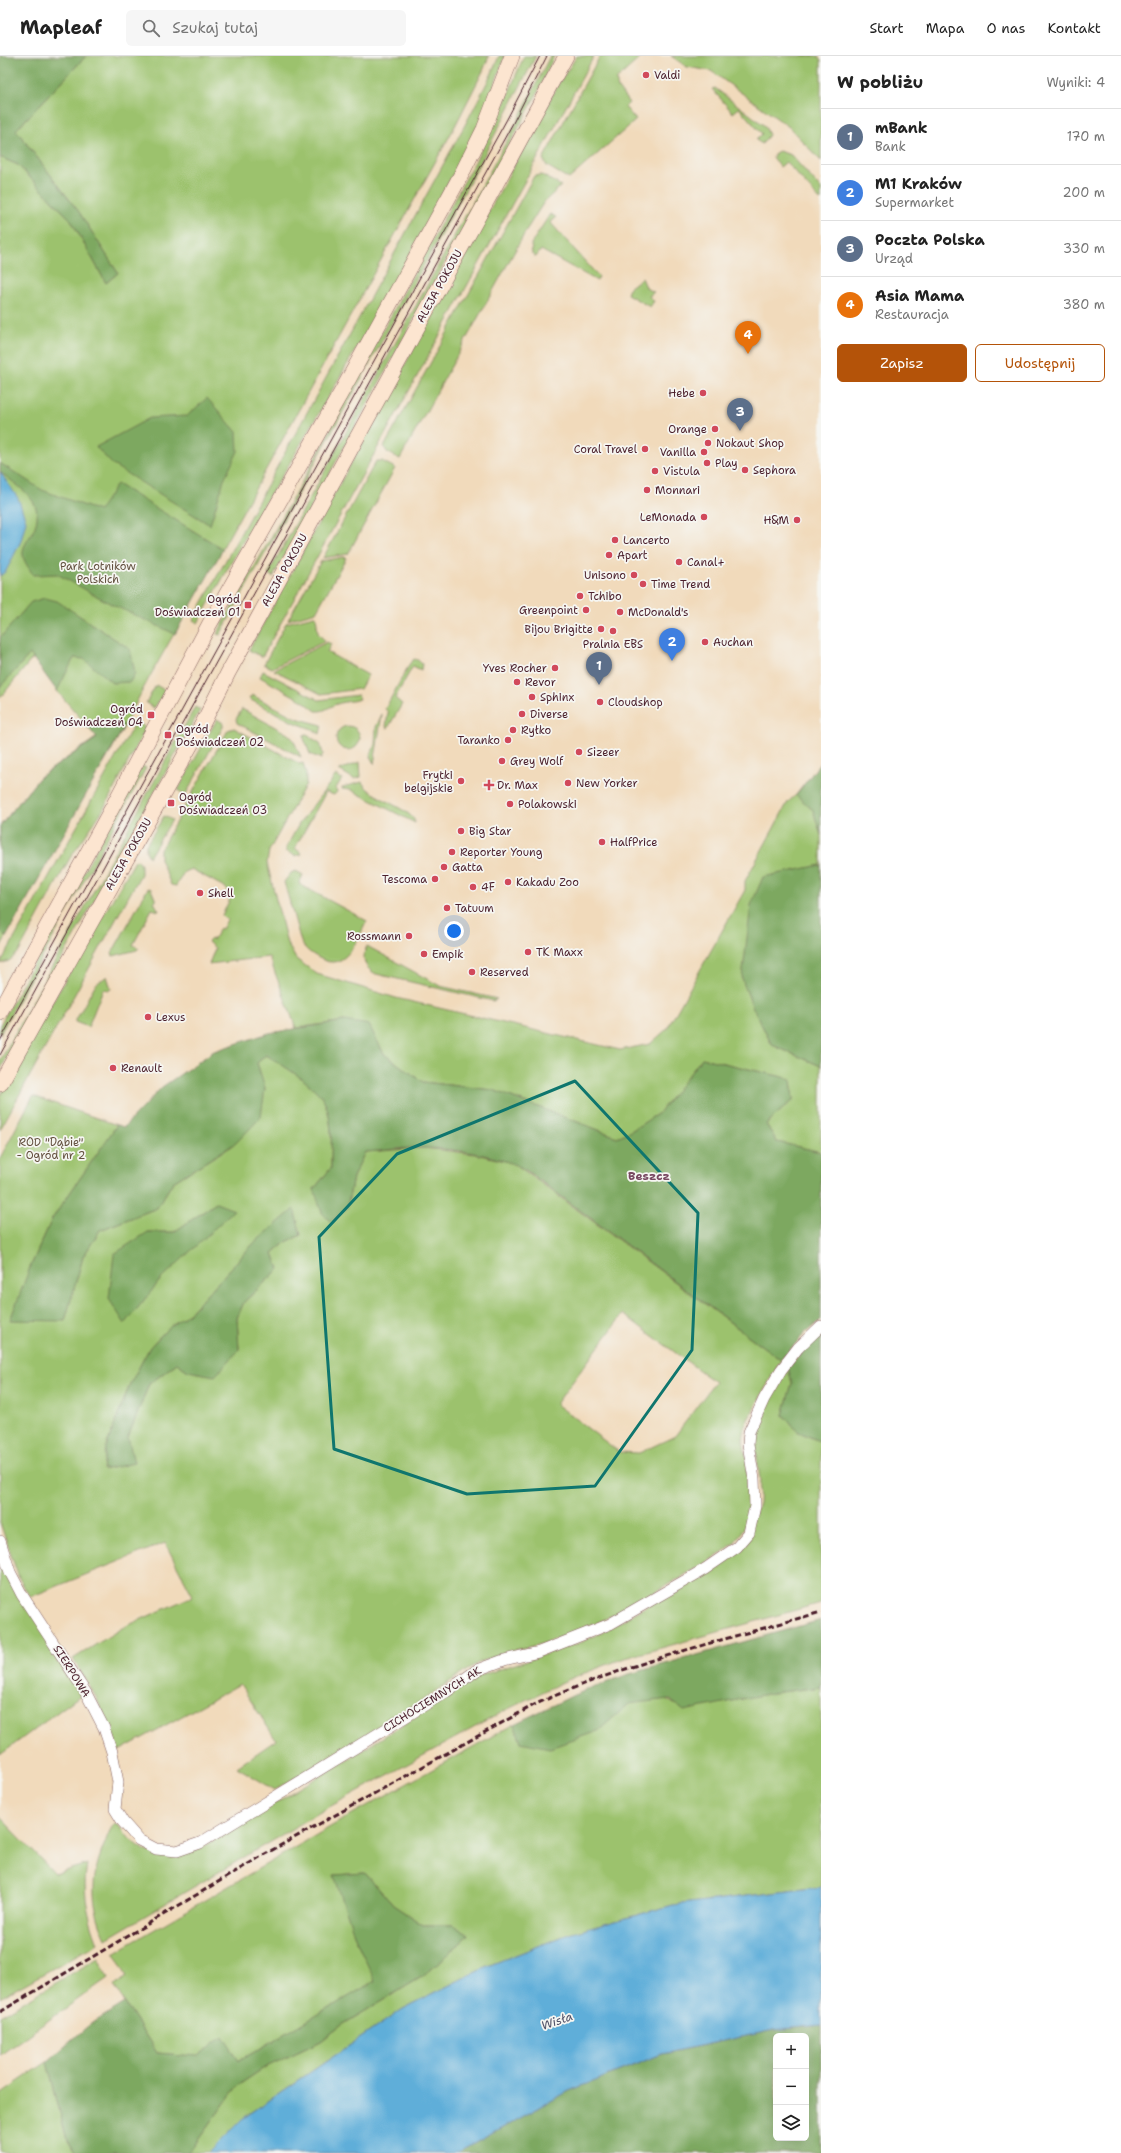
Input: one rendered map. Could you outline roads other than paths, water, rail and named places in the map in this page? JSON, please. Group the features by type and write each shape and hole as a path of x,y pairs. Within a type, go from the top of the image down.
{"main road":[{"path":"0,1012 112,808 209,625 327,418 461,175 484,129 512,56"},
{"name":"ALEJA POKOJU","path":"0,1084 203,723 224,679 566,56"}],"street":[{"name":"CICHOCIEMNYCH AK","path":"115,1809 134,1835 150,1847 169,1851 193,1846 446,1692 477,1670 504,1660 539,1652 610,1624 730,1553 748,1533 753,1514 754,1479 748,1444 749,1432 754,1419 781,1370 798,1348 821,1326"},
{"name":"SIERPOWA","path":"0,1541 10,1572 22,1595 86,1693 104,1728 112,1752 118,1782 115,1809"}],"water":[{"path":"0,472 18,498 26,521 21,541 6,571 0,576"},
{"name":"Wisła","path":"821,1887 821,2025 774,2030 662,2054 569,2091 457,2153 208,2153 242,2119 403,2009 485,1967 569,1934 673,1905"}],"tram line":[{"path":"0,1041 507,119 540,56"},
{"path":"0,1055 513,123 547,56"}],"railway":[{"path":"0,2012 265,1854 534,1705 568,1690 639,1664 821,1612"}],"place":[{"name":"Valdi","path":"646,75"},
{"name":"Asia Mama","path":"748,354"},
{"name":"Hebe","path":"703,393"},
{"name":"Orange","path":"715,429"},
{"name":"Poczta Polska","path":"740,431"},
{"name":"Nokaut Shop","path":"708,443"},
{"name":"Coral Travel","path":"645,449"},
{"name":"Vanilla","path":"704,452"},
{"name":"Play","path":"707,463"},
{"name":"Sephora","path":"745,470"},
{"name":"Vistula","path":"655,471"},
{"name":"Monnari","path":"647,490"},
{"name":"LeMonada","path":"704,517"},
{"name":"H&M","path":"797,520"},
{"name":"Lancerto","path":"615,540"},
{"name":"Apart","path":"609,555"},
{"name":"Canal+","path":"679,562"},
{"name":"Unisono","path":"634,575"},
{"name":"Time Trend","path":"643,584"},
{"name":"Tchibo","path":"580,596"},
{"name":"Ogród Doświadczeń 01","path":"248,605"},
{"name":"Greenpoint","path":"586,610"},
{"name":"McDonald's","path":"620,612"},
{"name":"Bijou Brigitte","path":"601,629"},
{"name":"Pralnia EBS","path":"613,631"},
{"name":"Auchan","path":"705,642"},
{"name":"M1 Kraków","path":"672,661"},
{"name":"Yves Rocher","path":"555,668"},
{"name":"Revor","path":"517,682"},
{"name":"mBank","path":"599,685"},
{"name":"Sphinx","path":"532,697"},
{"name":"Cloudshop","path":"600,702"},
{"name":"Diverse","path":"522,714"},
{"name":"Ogród Doświadczeń 04","path":"151,715"},
{"name":"Ryłko","path":"513,730"},
{"name":"Ogród Doświadczeń 02","path":"168,735"},
{"name":"Taranko","path":"508,740"},
{"name":"Sizeer","path":"579,752"},
{"name":"Grey Wolf","path":"502,761"},
{"name":"Frytki belgijskie","path":"461,781"},
{"name":"New Yorker","path":"568,783"},
{"name":"Dr. Max","path":"489,785"},
{"name":"Ogród Doświadczeń 03","path":"171,803"},
{"name":"Polakowski","path":"510,804"},
{"name":"Big Star","path":"461,831"},
{"name":"HalfPrice","path":"602,842"},
{"name":"Reporter Young","path":"452,852"},
{"name":"Gatta","path":"444,867"},
{"name":"Tescoma","path":"435,879"},
{"name":"Kakadu Zoo","path":"508,882"},
{"name":"4F","path":"473,887"},
{"name":"Shell","path":"200,893"},
{"name":"Tatuum","path":"447,908"},
{"name":"Rossmann","path":"409,936"},
{"name":"TK Maxx","path":"528,952"},
{"name":"Empik","path":"424,954"},
{"name":"Reserved","path":"472,972"},
{"name":"Lexus","path":"148,1017"},
{"name":"Renault","path":"113,1068"}],"district":[{"name":"Beszcz","path":"649,1176"}],"park label":[{"name":"Park Lotników Polskich","path":"98,572"},
{"name":"ROD \"Dąbie\" - Ogród nr 2","path":"51,1148"}]}
